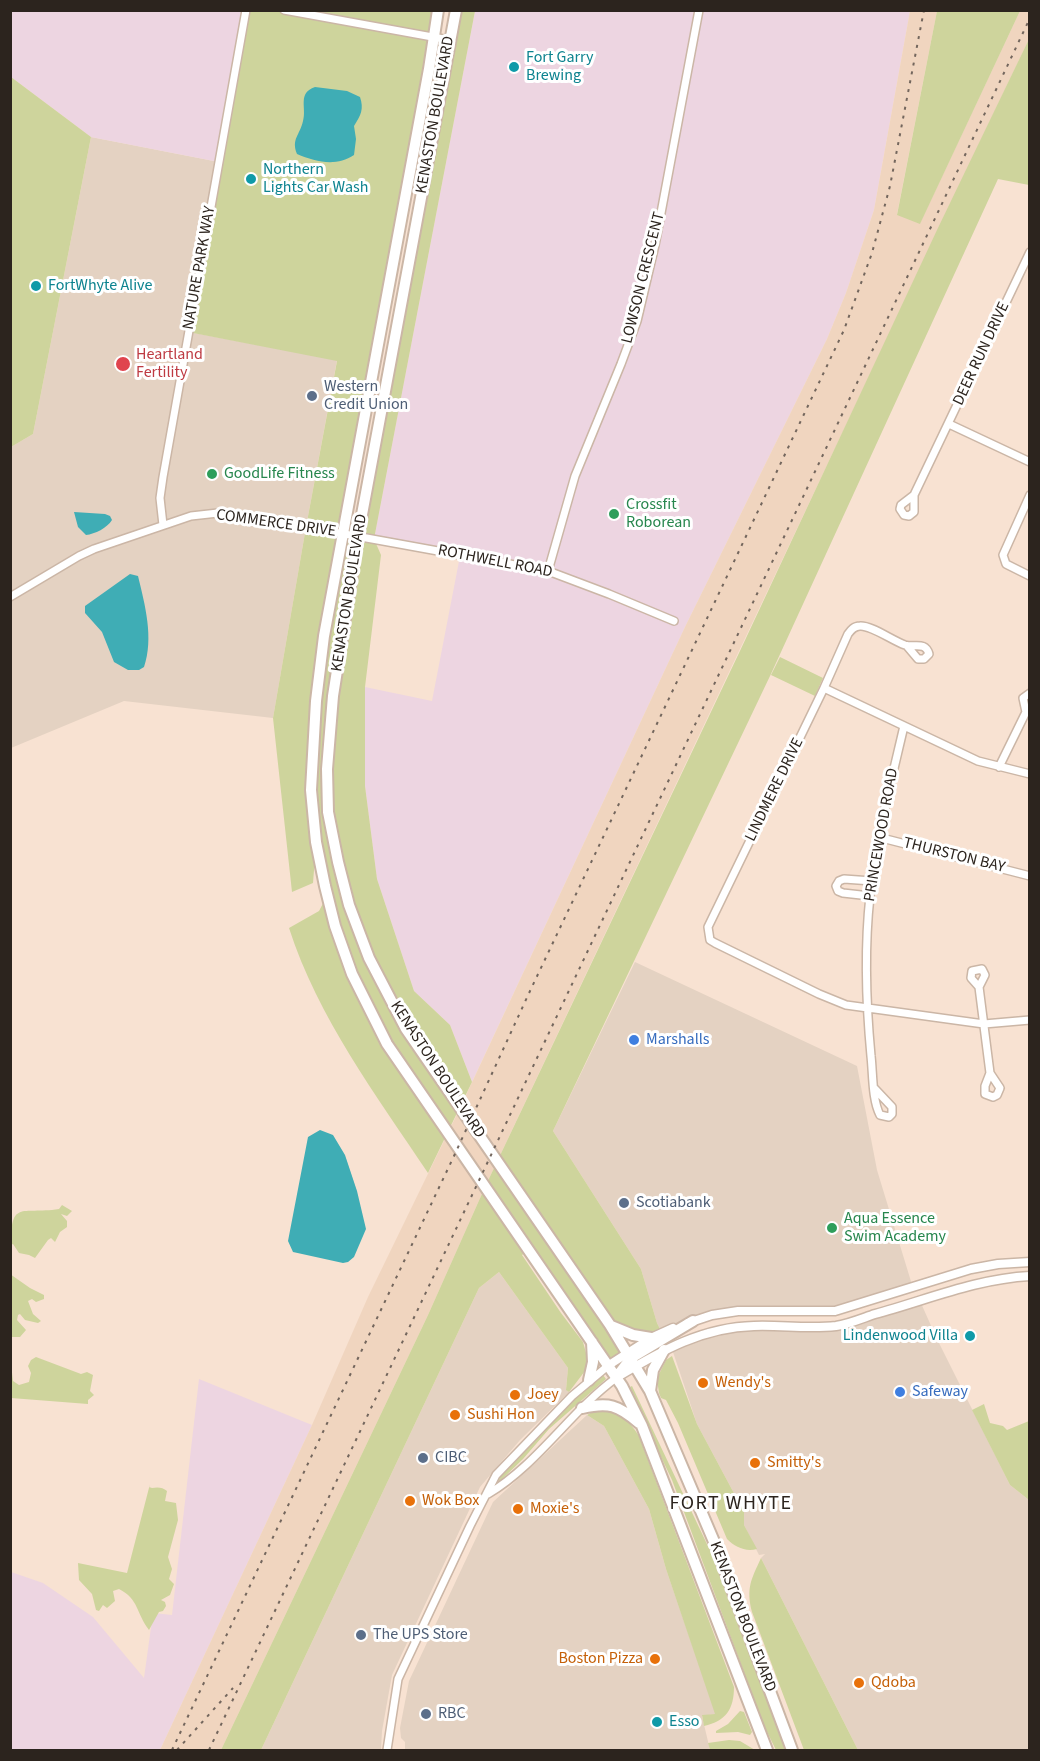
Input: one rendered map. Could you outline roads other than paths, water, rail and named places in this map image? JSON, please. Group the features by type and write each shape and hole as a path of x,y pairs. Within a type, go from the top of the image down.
{"main road":[{"name":"KENASTON BOULEVARD","path":"438,10 324,636 317,691 311,790 316,842 334,926 352,974 387,1044 609,1365 642,1426 766,1750"},
{"name":"KENASTON BOULEVARD","path":"456,10 358,536 333,696 327,769 328,812 349,905 369,958 406,1029 610,1325 650,1391 715,1544 792,1750"},
{"path":"616,1378 632,1359 693,1321"},
{"path":"610,1325 633,1335 651,1338"},
{"path":"589,1380 593,1362 592,1342"},
{"path":"650,1391 652,1370 664,1350"},
{"path":"582,1408 612,1405 620,1408 642,1426"}],"street":[{"name":"NATURE PARK WAY","path":"163,525 159,498 246,10"},
{"path":"284,10 449,40"},
{"name":"LOWSON CRESCENT","path":"548,571 575,476 637,321 655,245 699,10"},
{"name":"DEER RUN DRIVE","path":"914,495 1029,252"},
{"path":"949,424 1029,462"},
{"path":"1029,495 1004,548 1003,555 1006,564 1029,576"},
{"name":"COMMERCE DRIVE","path":"10,597 79,556 191,516 218,513 344,534"},
{"name":"ROTHWELL ROAD","path":"344,534 548,571 674,621"},
{"path":"907,646 863,626 855,627 848,634 824,688 978,761 1029,774"},
{"name":"LINDMERE DRIVE","path":"824,688 708,927 708,933 710,940 715,943 832,1000 846,1005 867,1007"},
{"path":"999,766 1028,712 1023,698 1029,693"},
{"name":"PRINCEWOOD ROAD","path":"875,1089 867,1007 867,935 870,896 878,837 904,726"},
{"name":"THURSTON BAY","path":"878,837 1029,876"},
{"path":"870,896 843,893 838,891 836,886 838,881 844,879 872,881"},
{"path":"979,987 990,1073"},
{"path":"867,1007 984,1024 1029,1020"},
{"path":"632,1359 651,1338 711,1315 738,1311 835,1311 971,1269 1029,1262"},
{"path":"387,1750 398,1679 496,1474 589,1380 609,1365 664,1350 697,1335 724,1329 751,1326 836,1326 974,1283 1029,1276"},
{"path":"488,1494 505,1484 616,1378"}],"water":[{"path":"315,87 347,91 360,97 361,112 354,126 356,139 354,155 347,159 326,162 297,154 295,141 303,121 304,97 309,90"},
{"path":"74,512 105,514 112,520 107,526 86,535 78,527"},
{"path":"130,574 138,576 147,622 147,656 144,667 139,670 128,670 114,662 102,632 85,613 85,606"},
{"path":"320,1130 333,1135 345,1155 366,1229 354,1257 343,1263 293,1252 288,1241 308,1137"}],"railway":[{"path":"172,1750 844,330 872,253 890,186 924,10"},
{"path":"209,1750 1030,18"},
{"path":"177,1750 233,1688"}],"place":[{"name":"Fort Garry Brewing","path":"514,67"},
{"name":"Northern Lights Car Wash","path":"251,179"},
{"name":"FortWhyte Alive","path":"36,286"},
{"name":"Heartland Fertility","path":"123,364"},
{"name":"Western Credit Union","path":"312,396"},
{"name":"GoodLife Fitness","path":"212,474"},
{"name":"Crossfit Roborean","path":"614,514"},
{"name":"Marshalls","path":"634,1040"},
{"name":"Scotiabank","path":"624,1203"},
{"name":"Aqua Essence Swim Academy","path":"832,1228"},
{"name":"Lindenwood Villa","path":"970,1336"},
{"name":"Wendy's","path":"703,1383"},
{"name":"Safeway","path":"900,1392"},
{"name":"Joey","path":"515,1395"},
{"name":"Sushi Hon","path":"455,1415"},
{"name":"CIBC","path":"423,1458"},
{"name":"Smitty's","path":"755,1463"},
{"name":"Wok Box","path":"410,1501"},
{"name":"Moxie's","path":"518,1509"},
{"name":"The UPS Store","path":"361,1635"},
{"name":"Boston Pizza","path":"655,1659"},
{"name":"Qdoba","path":"859,1683"},
{"name":"RBC","path":"426,1714"},
{"name":"Esso","path":"657,1722"}],"district":[{"name":"FORT WHYTE","path":"731,1505"}]}
